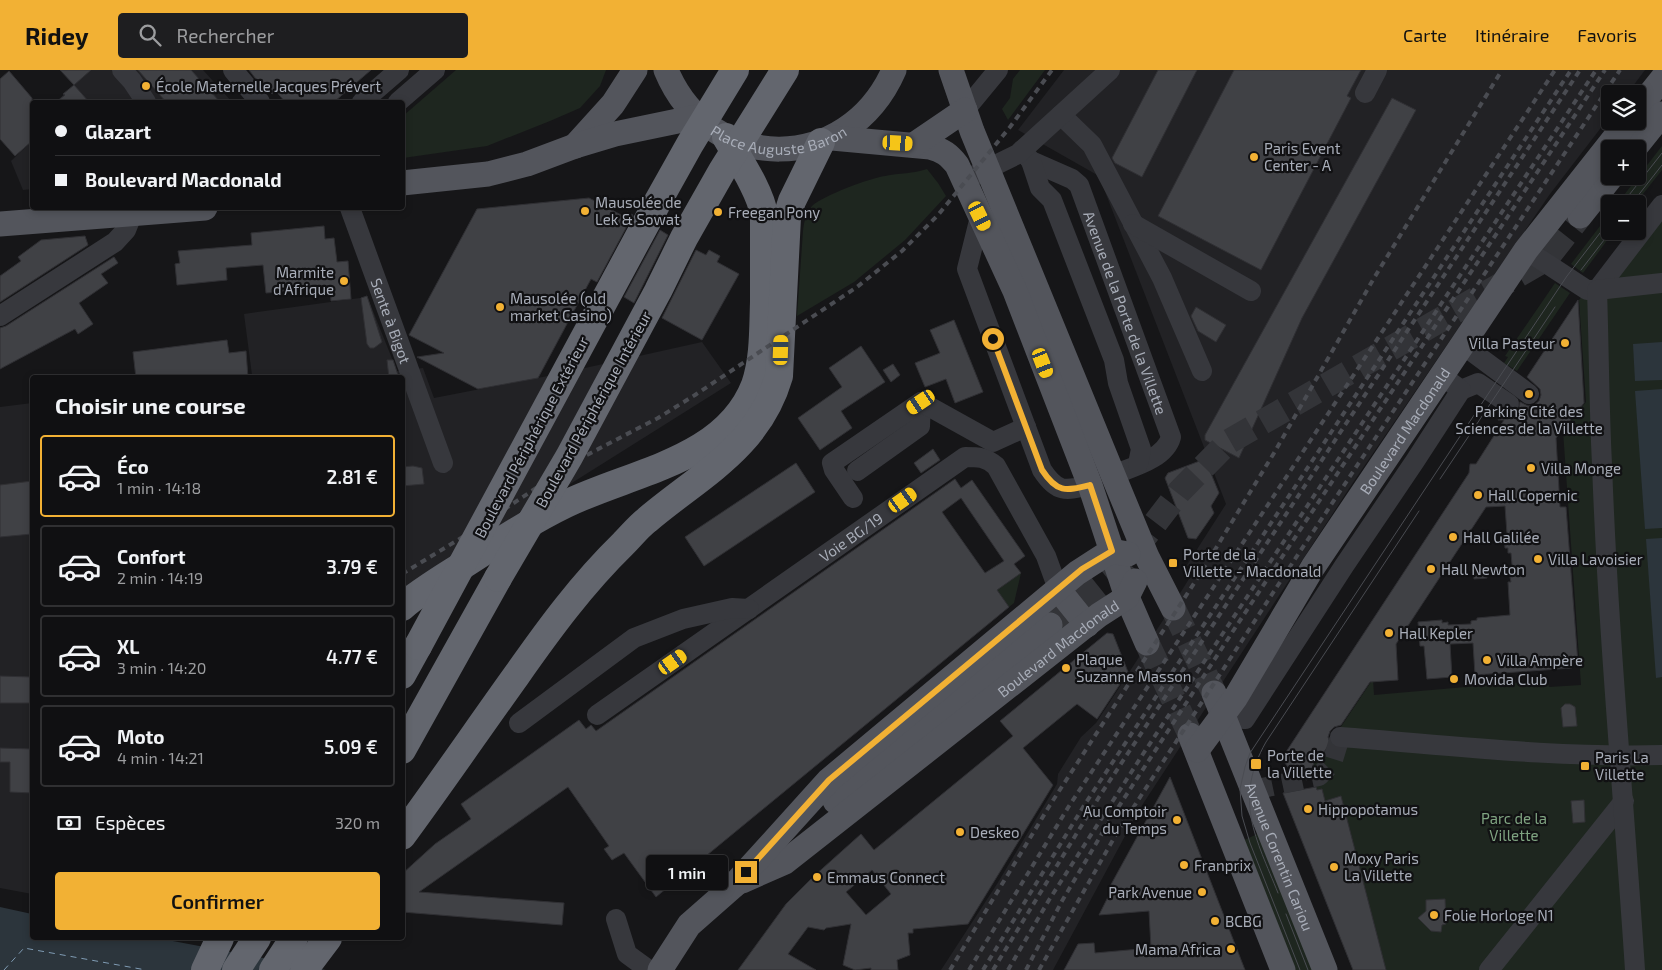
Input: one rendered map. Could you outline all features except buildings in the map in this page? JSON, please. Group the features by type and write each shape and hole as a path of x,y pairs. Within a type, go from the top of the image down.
{"highway":[{"name":"Boulevard Périphérique Extérieur","path":"405,670 690,144 735,70"},
{"name":"Boulevard Périphérique Intérieur","path":"405,745 569,456 658,291 684,238 722,171 785,70"},
{"path":"405,605 438,581 513,534 566,504 680,458 713,440 736,418 750,395 758,370 763,332 764,215 763,206 726,137"},
{"path":"405,832 572,599 605,562 646,521 726,458 750,433 766,408 777,383 780,366 787,217 792,201 827,140"},
{"path":"623,481 642,493 647,504 646,521"},
{"path":"205,970 219,940"},
{"path":"236,970 256,940"},
{"path":"273,970 293,940"},
{"path":"304,970 326,940"}],"main road":[{"path":"575,146 613,104 635,70"},
{"name":"Place Auguste Baron","path":"666,70 684,104 697,117 726,137 744,144 773,149 802,147 827,140 849,128 864,116 877,101 894,70"},
{"path":"864,141 895,103 912,70"},
{"path":"951,70 988,169 1113,475 1147,557 1173,608"},
{"path":"1646,99 1662,78"},
{"path":"915,144 965,110"},
{"path":"1641,140 1662,114"},
{"path":"405,183 488,174 528,164 575,146 621,133 697,117"},
{"name":"Boulevard Macdonald","path":"1283,970 1193,741 1234,718 1248,680 1313,567 1451,383 1463,345 1534,255 1622,130"},
{"path":"827,140 915,144 939,149 946,153 957,165 1015,291 1090,485 1127,597 1148,643"},
{"path":"1580,216 1605,185"},
{"path":"0,224 178,210"},
{"path":"1090,485 1113,475"},
{"path":"1112,551 1147,557"},
{"name":"Boulevard Macdonald","path":"734,885 829,780 1082,569 1112,551"},
{"name":"Boulevard Macdonald","path":"734,885 785,862 1103,611 1127,597 1147,557"},
{"path":"1058,589 1087,624"},
{"name":"Boulevard Macdonald","path":"660,970 689,925 734,885 1050,625"},
{"path":"1214,693 1234,718"},
{"name":"Avenue Corentin Cariou","path":"1234,718 1239,754 1326,970"}],"street":[{"path":"122,70 145,100"},
{"path":"233,70 258,100"},
{"path":"364,100 400,70"},
{"path":"400,100 435,70"},
{"path":"965,110 998,70"},
{"path":"964,180 1012,157 1027,156 1061,115 1110,70"},
{"path":"1365,93 1377,70"},
{"path":"1061,115 1092,145 1162,278 1202,371"},
{"path":"1027,156 1040,188 1052,200 1114,360 1118,383 1141,449 1138,464"},
{"name":"Avenue de la Porte de la Villette","path":"1027,156 1072,179 1079,185 1171,437 1169,443 1154,457 1113,475"},
{"path":"1588,351 1584,303 1592,290 1662,205"},
{"name":"Sente à Bigot","path":"351,210 443,463"},
{"path":"0,316 116,242 126,230 132,215"},
{"path":"980,216 968,269 1042,470 1049,480 1063,490 1090,485"},
{"path":"1134,224 1251,291"},
{"path":"1534,255 1592,290 1662,283"},
{"path":"1592,290 1602,464 1612,723 1621,756 1620,798 1635,970"},
{"path":"1463,345 1529,394"},
{"path":"1451,383 1478,383 1509,404"},
{"path":"921,402 993,442 1026,427"},
{"path":"857,471 920,426 921,402"},
{"path":"853,498 834,470 832,463 921,402"},
{"name":"Voie BG/19","path":"597,715 965,457 978,457 988,460 996,466 1046,556 1058,589"},
{"path":"519,723 634,638 683,619 732,608 749,609"},
{"path":"1340,737 1498,750 1621,756 1659,755"},
{"path":"1488,970 1620,798"},
{"path":"616,919 628,954 649,970"}],"shaded area":[{"name":"École Maternelle Jacques Prévert","path":"61,70 203,70 230,100 58,100 74,85"},
{"path":"1064,70 1645,70 1634,85 1601,85 1601,128 1550,194 1352,484 1139,810 1053,970 941,970 997,884 1057,784 1058,774 1081,737 1096,723 1192,574 1187,565 1226,504 1099,176 1018,130"},
{"path":"30,143 30,189 23,190 11,161"},
{"path":"365,291 397,371 423,368 434,398 558,374 702,342 731,383 405,588 405,375 252,375 244,314 367,297"},
{"path":"1662,342 1662,380 1635,381 1633,344"},
{"path":"1662,389 1662,528 1645,529 1635,391"},
{"path":"30,403 30,894 0,888 0,407"},
{"path":"1662,538 1662,677 1656,678 1646,539"},
{"path":"0,907 30,914 30,940 168,940 326,970 0,970"}],"green space":[{"path":"456,70 606,70 600,86 580,108 487,146 405,158 405,114"},
{"path":"1020,70 1045,70 1008,120 1002,109 1010,98 1013,79"},
{"path":"1662,146 1662,170 1642,195 1624,195 1632,185 1646,185 1646,167"},
{"path":"927,169 946,196 905,240 854,282 797,316 803,228 812,206 836,193 869,180"},
{"name":"Parc de la Villette","path":"1662,195 1662,970 1386,970 1341,796 1325,801 1322,789 1317,790 1313,779 1312,767 1316,751 1322,755 1373,679 1374,695 1547,680 1549,687 1581,685 1563,431 1586,402 1579,300 1627,240 1646,240 1646,216"},
{"path":"1601,225 1601,240 1607,240 1583,273 1571,264"},
{"path":"1555,283 1570,293 1517,371 1504,363 1508,357 1505,356"},
{"path":"1021,573 1014,603 1009,607 997,590"},
{"path":"1264,831 1319,970 1291,970 1242,841"}],"ferry route":[{"path":"4,970 24,948 146,970"}],"tunnel":[{"path":"1050,625 1120,569 1179,492 1228,442 1546,259 1580,216"},
{"path":"1173,608 1214,693"},
{"path":"1147,643 1189,732"},
{"path":"1253,790 1319,776 1332,763 1340,737"}],"tram line":[{"path":"1629,195 1662,153"},
{"path":"1638,195 1662,165"},
{"path":"1300,970 1250,843 1242,816 1240,789 1250,753 1567,276 1601,232"},
{"path":"1581,270 1604,240"},
{"path":"1440,479 1555,307"},
{"path":"1278,893 1262,854 1251,819 1249,801 1256,763 1266,742 1419,511"},
{"path":"1286,914 1308,970"}],"railway":[{"path":"405,572 466,535 581,458 658,418 695,395 857,287 902,251 938,215 1010,127 1052,70"},
{"path":"950,970 1050,805 1202,571 1274,453 1374,278 1502,70"},
{"path":"969,970 1069,806 1555,70"},
{"path":"983,970 1085,804 1571,70"},
{"path":"993,970 1099,797 1580,70"},
{"path":"1008,970 1049,900 1143,754 1596,70"},
{"path":"1026,970 1062,901 1110,820 1605,70"},
{"path":"1039,970 1118,831 1295,559 1620,70"}],"place":[{"name":"École Maternelle Jacques Prévert","path":"146,86"},
{"name":"Paris Event Center - A","path":"1254,157"},
{"name":"Mausolée de Lek & Sowat","path":"585,211"},
{"name":"Freegan Pony","path":"718,212"},
{"name":"Marmite d'Afrique","path":"344,281"},
{"name":"Mausolée (old market Casino)","path":"500,307"},
{"name":"Villa Pasteur","path":"1565,343"},
{"name":"Parking Cité des Sciences de la Villette","path":"1529,394"},
{"name":"Villa Monge","path":"1531,468"},
{"name":"Hall Copernic","path":"1478,495"},
{"name":"Hall Galilée","path":"1453,537"},
{"name":"Villa Lavoisier","path":"1538,559"},
{"name":"Porte de la Villette - Macdonald","path":"1173,563"},
{"name":"Hall Newton","path":"1431,569"},
{"name":"Hall Kepler","path":"1389,633"},
{"name":"Villa Ampère","path":"1487,660"},
{"name":"Plaque Suzanne Masson","path":"1066,668"},
{"name":"Movida Club","path":"1454,679"},
{"name":"Porte de la Villette","path":"1256,764"},
{"name":"Paris La Villette","path":"1585,766"},
{"name":"Hippopotamus","path":"1308,809"},
{"name":"Au Comptoir du Temps","path":"1177,820"},
{"name":"Deskeo","path":"960,832"},
{"name":"Franprix","path":"1184,865"},
{"name":"Moxy Paris La Villette","path":"1334,867"},
{"name":"Emmaus Connect","path":"817,877"},
{"name":"Park Avenue","path":"1202,892"},
{"name":"Folie Horloge N1","path":"1434,915"},
{"name":"BCBG","path":"1215,921"},
{"name":"Mama Africa","path":"1231,949"}],"route":[{"path":"746,872 829,780 1082,569 1112,551 1090,485 1070,490 1060,489 1049,480 1042,470 993,339"}]}
